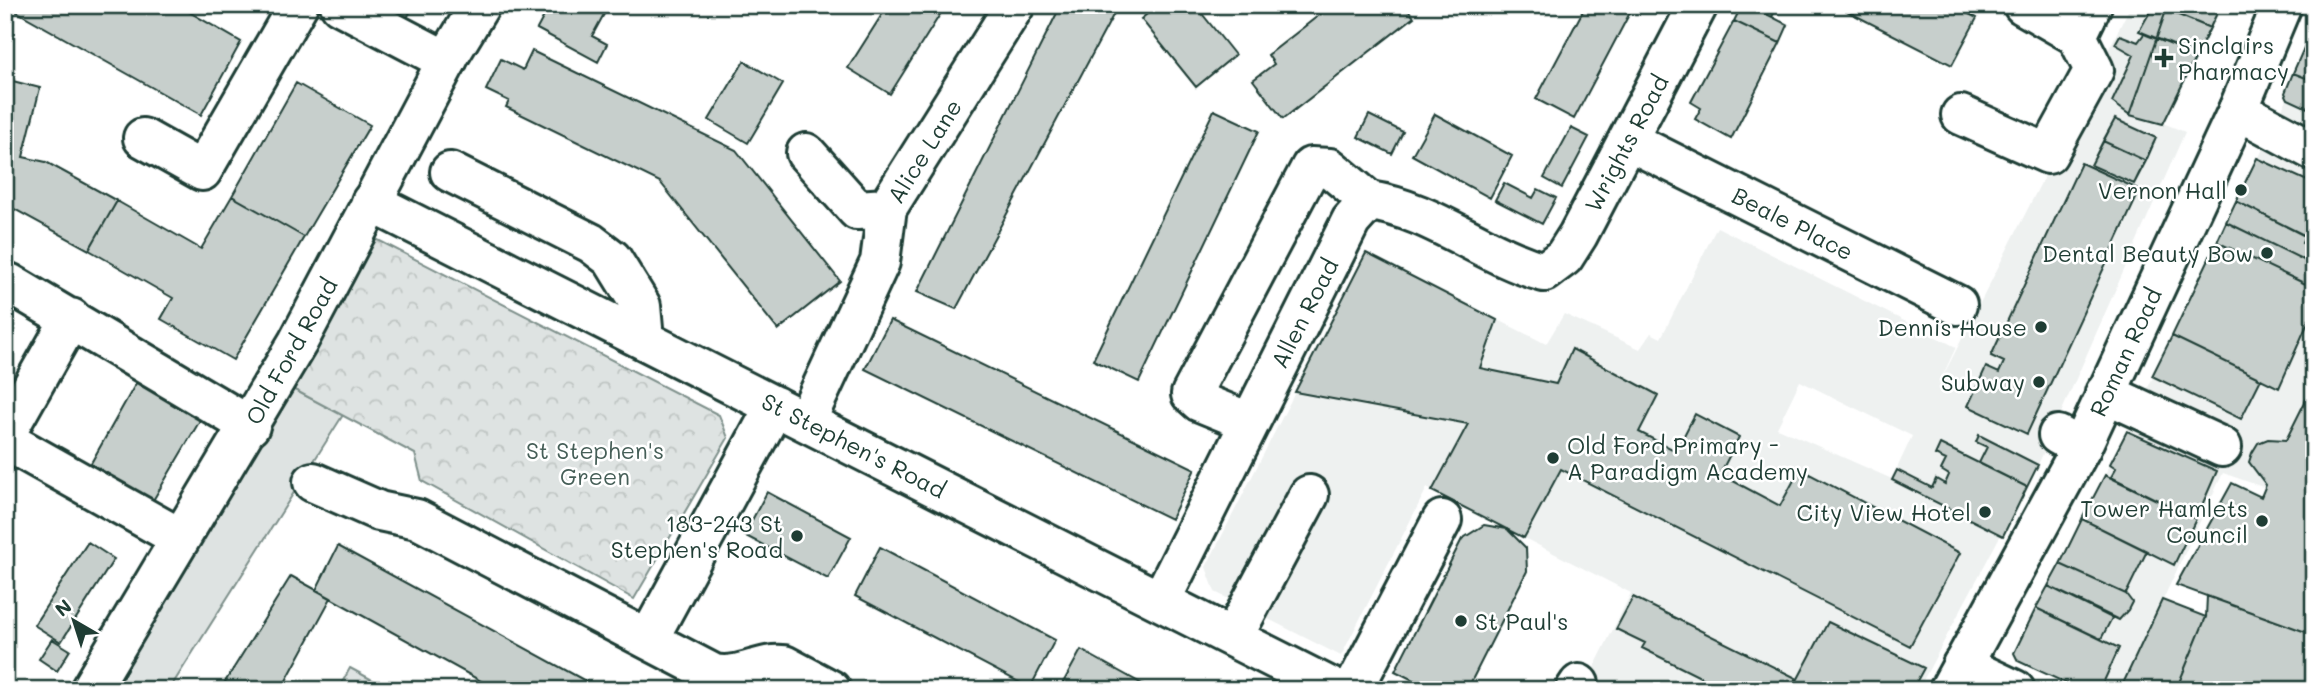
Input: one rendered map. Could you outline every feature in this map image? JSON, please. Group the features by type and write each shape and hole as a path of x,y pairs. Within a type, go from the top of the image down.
{"street":[{"path":"143,138 202,172 298,5"},
{"path":"340,5 447,61"},
{"name":"Old Ford Road","path":"90,690 298,342 447,61 480,5"},
{"name":"Alice Lane","path":"649,638 790,413 880,262 887,208 1015,5"},
{"name":"Wrights Road","path":"1369,201 1396,205 1514,264 1544,272 1564,257 1629,141 1698,5"},
{"path":"1961,115 2048,154 2094,70 2085,20 2023,5"},
{"name":"Roman Road","path":"1955,677 2070,442 2105,393 2238,110 2282,5"},
{"path":"2238,110 2314,151"},
{"name":"Beale Place","path":"1629,141 1957,305"},
{"path":"806,153 857,210 887,208"},
{"path":"1249,422 1200,402 1191,394 1311,167 1330,168 1369,201"},
{"path":"450,172 591,243 612,259 641,306 644,339"},
{"name":"Allen Road","path":"1161,600 1351,220 1369,201"},
{"name":"St Stephen's Road","path":"371,202 1336,690"},
{"path":"9,284 71,318 250,426"},
{"path":"71,318 5,438 180,538"},
{"path":"2105,393 2222,447"},
{"path":"313,482 379,511 416,519 714,674 737,683 776,664 784,665 831,690"},
{"path":"1233,637 1309,495"},
{"path":"1353,690 1442,520"},
{"path":"1955,677 2015,690"}],"shaded area":[{"name":"Old Ford Primary - A Paradigm Academy","path":"2131,5 2221,5 2163,123 2185,132 2038,465 1918,690 1583,690 1631,593 1427,488 1341,656 1215,592 1206,567 1366,253 1546,344 1564,314 1640,349 1651,333 1661,338 1717,227 1956,347 1937,388","holes":["1800,381 1912,436 1892,479 1777,428"]},
{"path":"2314,24 2314,505 2223,473 2120,690 2081,690 2018,661 2014,653 2127,431 2287,99 2285,93"}],"green space":[{"name":"St Stephen's Green","path":"374,238 719,415 728,438 634,599 422,481 415,454 291,388"},
{"path":"291,388 343,415 169,690 108,690"},
{"path":"350,668 391,690 338,690"}],"building":[{"path":"5,5 177,5 241,42 201,115"},
{"path":"377,5 415,5 404,22"},
{"path":"550,5 609,5 592,36 607,44 598,62 537,29"},
{"path":"888,5 946,5 890,94 848,68"},
{"path":"1061,5 1118,6 956,309 917,292"},
{"path":"1158,5 1195,5 1235,55 1196,87 1141,19"},
{"path":"1332,5 1414,5 1408,10 1414,17 1283,119 1253,80 1274,64 1268,55"},
{"path":"1586,5 1634,5 1574,119 1536,99"},
{"path":"1742,5 1749,5 1788,25 1780,43 1734,21"},
{"path":"1749,5 1778,5 1772,17"},
{"path":"1835,5 1951,5 1977,18 1952,65"},
{"path":"2154,5 2210,28 2197,55 2139,31"},
{"path":"2155,5 2221,5 2210,28"},
{"path":"2168,5 2221,5 2163,124 2130,115"},
{"path":"1734,21 1780,43 1731,139 1695,119 1701,108 1691,102"},
{"path":"2314,24 2314,55 2303,50"},
{"path":"2144,34 2197,55 2163,124 2130,115 2112,102 2134,55 2115,44 2120,35 2138,42"},
{"path":"2303,50 2314,55 2314,81 2293,73"},
{"path":"532,51 736,150 840,281 778,330 660,182 506,107 509,101 486,90 501,59 523,70"},
{"path":"744,61 783,84 748,143 709,120"},
{"path":"2293,73 2314,81 2314,111 2288,99 2285,93"},
{"path":"5,79 40,88 23,157 46,162 117,201 89,250 9,206 5,213"},
{"path":"296,83 370,125 304,237 232,196"},
{"path":"1214,110 1259,131 1139,382 1093,360"},
{"path":"1435,114 1512,156 1490,198 1412,155"},
{"path":"1369,115 1403,132 1392,154 1358,137"},
{"path":"2115,119 2156,138 2134,184 2091,165"},
{"path":"2115,119 2156,138 2146,161 2103,141"},
{"path":"1571,128 1589,137 1562,188 1544,178"},
{"path":"2103,141 2146,161 2134,184 2091,165"},
{"path":"2257,158 2314,184 2314,240 2236,201"},
{"name":"Dennis House","path":"2081,163 2140,190 2027,434 1968,406 1986,367 1999,373 2004,362 1991,356"},
{"path":"1504,183 1533,198 1538,189 1556,198 1542,224 1495,200"},
{"path":"232,196 304,237 233,360 161,319 173,298 89,250 117,201 201,249"},
{"path":"2236,201 2305,236 2302,243 2314,248 2314,265 2226,222"},
{"name":"Dental Beauty Bow","path":"2226,222 2314,265 2306,284 2217,242"},
{"path":"2217,242 2314,288 2314,309 2279,388 2172,336"},
{"path":"1366,253 1497,320 1480,368 1556,384 1572,349 1658,395 1639,432 1676,451 1695,414 1739,437 1720,474 1780,506 1800,469 1960,553 1910,646 1561,469 1524,538 1432,491 1468,424 1295,392"},
{"path":"890,320 1195,469 1171,519 865,369"},
{"path":"2172,336 2261,379 2241,419 2152,376"},
{"path":"140,376 205,412 148,509 86,472"},
{"name":"Tower Hamlets Council","path":"2314,384 2314,635 2176,585 2232,483 2261,497 2266,485 2249,462 2252,453 2258,443 2268,439 2286,440"},
{"path":"2127,431 2217,471 2196,519 2111,477 2116,468 2110,464"},
{"path":"1979,435 2038,465 2027,487 1979,463 1987,447 1976,442"},
{"name":"City View Hotel","path":"1940,444 2027,487 2003,536 1892,480 1897,470 1932,488 1936,479 1945,484 1949,475 1941,470 1946,460 1935,455"},
{"path":"2105,475 2196,519 2174,565 2082,519"},
{"name":"183-243 St Stephen's Road","path":"767,492 851,537 828,579 744,535"},
{"path":"2082,519 2147,551 2126,594 2060,564"},
{"name":"St Paul's","path":"1484,525 1507,529 1526,548 1527,571 1467,690 1433,690 1395,671 1462,539"},
{"path":"88,542 114,559 61,642 34,625"},
{"path":"338,546 602,690 497,690 316,590"},
{"path":"880,547 1055,640 1030,688 855,596"},
{"path":"2060,564 2126,594 2132,602 2128,610 2119,620 2048,586"},
{"path":"291,576 331,598 281,690 220,690"},
{"path":"2048,586 2112,618 2101,639 2036,608"},
{"path":"2207,596 2314,635 2314,690 2176,690 2206,617"},
{"path":"1633,597 1796,678 1790,690 1726,690 1642,648 1645,643 1616,629"},
{"path":"2162,600 2206,617 2176,690 2120,690"},
{"path":"2036,608 2119,648 2100,690 2081,690 2018,661 2014,653"},
{"path":"1828,622 1924,668 1912,690 1792,690"},
{"path":"52,639 70,650 57,671 39,659"},
{"path":"1081,650 1153,690 1059,690"}],"place":[{"name":"Sinclairs Pharmacy","path":"2164,58"},
{"name":"Vernon Hall","path":"2241,190"},
{"name":"Dental Beauty Bow","path":"2267,253"},
{"name":"Dennis House","path":"2041,327"},
{"name":"Subway","path":"2039,382"},
{"name":"Old Ford Primary - A Paradigm Academy","path":"1553,458"},
{"name":"City View Hotel","path":"1985,512"},
{"name":"Tower Hamlets Council","path":"2262,521"},
{"name":"183-243 St Stephen's Road","path":"797,536"},
{"name":"St Paul's","path":"1461,621"}]}
